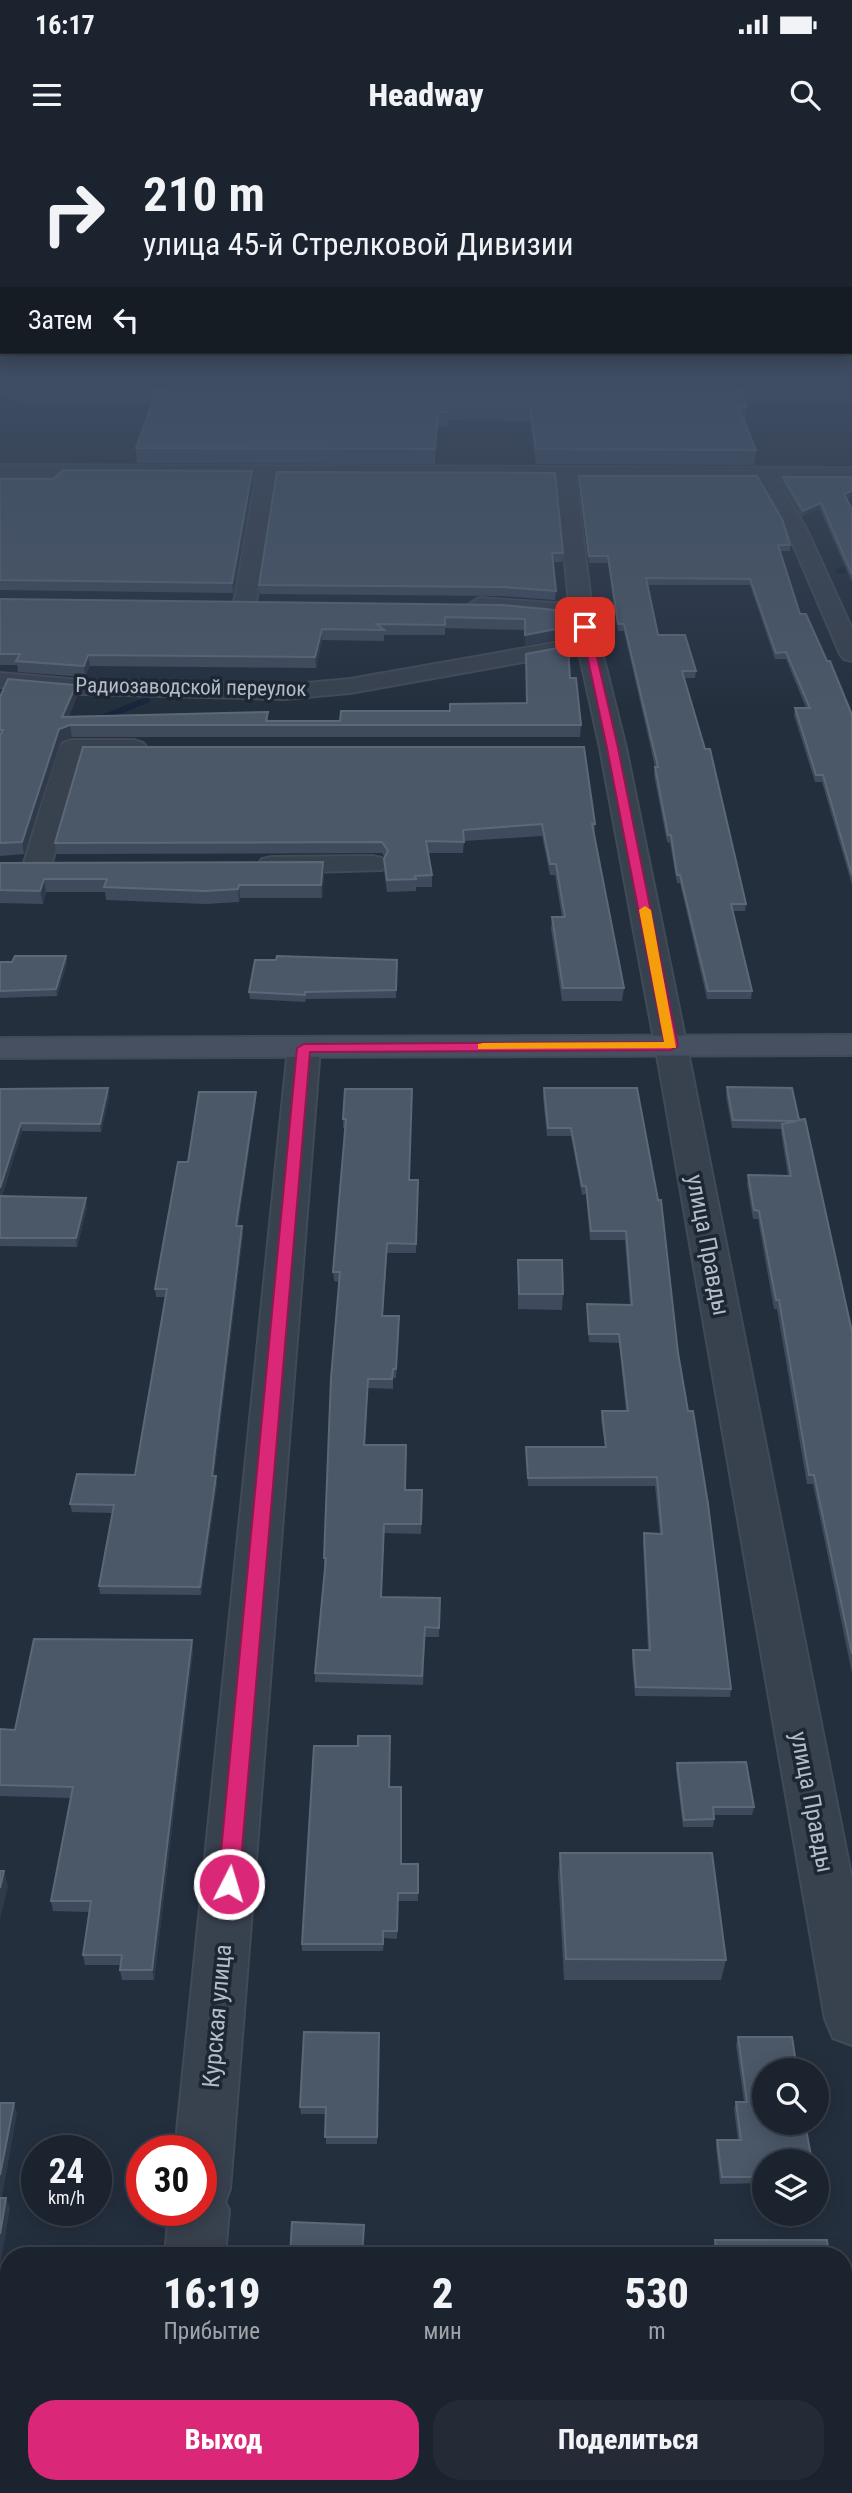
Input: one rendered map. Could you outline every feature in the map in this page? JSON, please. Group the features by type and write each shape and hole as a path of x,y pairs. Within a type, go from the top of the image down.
{"main road":[{"path":"0,1048 852,1045"}],"street":[{"path":"245,603 263,498 262,490"},
{"name":"улица Правды","path":"568,490 581,611 613,748 671,1046 852,2019"},
{"path":"773,490 797,530 852,654"},
{"path":"218,603 272,603"},
{"path":"461,605 581,611"},
{"name":"Радиозаводской переулок","path":"0,680 81,687 284,692 350,686 589,643"},
{"path":"65,866 24,866 72,748 155,748"},
{"path":"585,748 613,748"},
{"path":"247,865 372,864"},
{"name":"Курская улица","path":"206,2135 304,1048"},
{"path":"196,2247 198,2226"}],"building":[{"path":"0,490 249,490 232,583 0,580"},
{"path":"274,490 557,490 563,553 552,553 556,591 502,587 259,585"},
{"path":"581,490 765,490 782,519 790,545 778,545 800,614 806,614 827,661 830,661 852,715 852,875 823,775 816,775 795,708 810,708 786,652 776,653 750,579 646,578 658,635 685,635 696,671 682,671 705,749 710,749 746,904 731,904 752,991 708,991 680,875 677,875 671,835 668,835 655,767 658,767 624,624 618,624 608,556 589,556"},
{"path":"791,490 852,490 844,494 852,509 852,574 821,503 803,511"},
{"path":"0,599 502,605 565,611 567,627 525,635 525,619 445,617 445,625 377,624 384,630 322,629 315,657 88,655 84,666 16,661 20,654 0,654"},
{"path":"568,646 570,678 576,678 581,725 70,725 59,729 22,842 0,843 0,736 3,730 0,730 0,697 8,679 76,685 62,717 268,712 266,721 340,721 341,711 450,711 450,704 527,703 526,654"},
{"path":"83,747 584,747 595,824 592,824 624,988 563,988 552,917 565,917 556,864 550,864 542,824 463,830 464,842 426,841 432,875 415,876 416,879 387,880 384,859 388,851 382,842 55,843"},
{"path":"323,862 321,885 239,885 238,889 205,891 104,887 107,879 44,879 40,891 0,890 0,863"},
{"path":"15,956 66,956 56,989 0,991 0,962 12,962"},
{"path":"277,956 397,960 396,990 305,992 305,995 249,992 255,960 276,960"},
{"path":"727,1087 792,1088 799,1120 805,1119 852,1332 852,1654 814,1475 809,1475 779,1300 776,1300 759,1211 754,1210 748,1175 791,1176 782,1124 797,1121 733,1120"},
{"path":"108,1088 100,1124 21,1123 0,1188 0,1089"},
{"path":"544,1088 637,1088 658,1200 661,1200 678,1353 688,1411 693,1411 708,1504 731,1689 636,1687 633,1650 650,1650 644,1533 662,1534 657,1477 528,1478 526,1447 606,1447 602,1411 628,1411 619,1334 589,1334 587,1304 632,1305 626,1231 591,1231 586,1186 582,1186 571,1128 548,1128"},
{"path":"345,1089 412,1089 409,1180 418,1180 416,1244 387,1243 382,1316 399,1316 396,1369 393,1369 392,1379 368,1379 364,1445 406,1445 405,1490 422,1490 421,1524 384,1524 381,1597 440,1598 439,1628 425,1627 422,1676 315,1673 326,1558 331,1378 340,1272 333,1272 346,1119 343,1119"},
{"path":"199,1092 256,1092 236,1226 242,1226 212,1476 216,1476 200,1587 99,1586 114,1505 70,1504 77,1474 135,1475 167,1289 155,1289 178,1162 188,1162"},
{"path":"0,1196 86,1198 76,1238 0,1238"},
{"path":"518,1260 562,1260 563,1294 519,1294"},
{"path":"34,1639 192,1640 152,1970 120,1970 122,1955 83,1955 91,1901 51,1901 73,1787 0,1785 0,1729 15,1730"},
{"path":"358,1736 390,1736 389,1787 401,1787 401,1864 418,1864 418,1893 398,1893 397,1931 383,1931 383,1944 302,1944 314,1746 358,1746"},
{"path":"746,1762 754,1807 713,1807 714,1819 684,1820 677,1763"},
{"path":"560,1853 712,1853 726,1960 566,1959"},
{"path":"0,1871 4,1871 0,1888"},
{"path":"304,2032 379,2033 377,2137 325,2137 326,2107 300,2107"},
{"path":"738,2037 792,2037 795,2058 752,2058 752,2135 807,2135 810,2149 752,2149 752,2177 722,2177 717,2140 741,2140 736,2102 747,2102"},
{"path":"0,2103 14,2103 0,2175"},
{"path":"0,2198 6,2198 0,2234"},
{"path":"292,2222 364,2225 363,2247 291,2247"},
{"path":"715,2240 827,2240 828,2247 716,2247"}],"waterway":[{"path":"839,571 852,568"},
{"path":"99,719 147,700"}],"slow traffic":[{"path":"483,1047 671,1046 645,910"}],"route":[{"path":"229,1884 304,1048 671,1046 613,748 585,627"}]}
